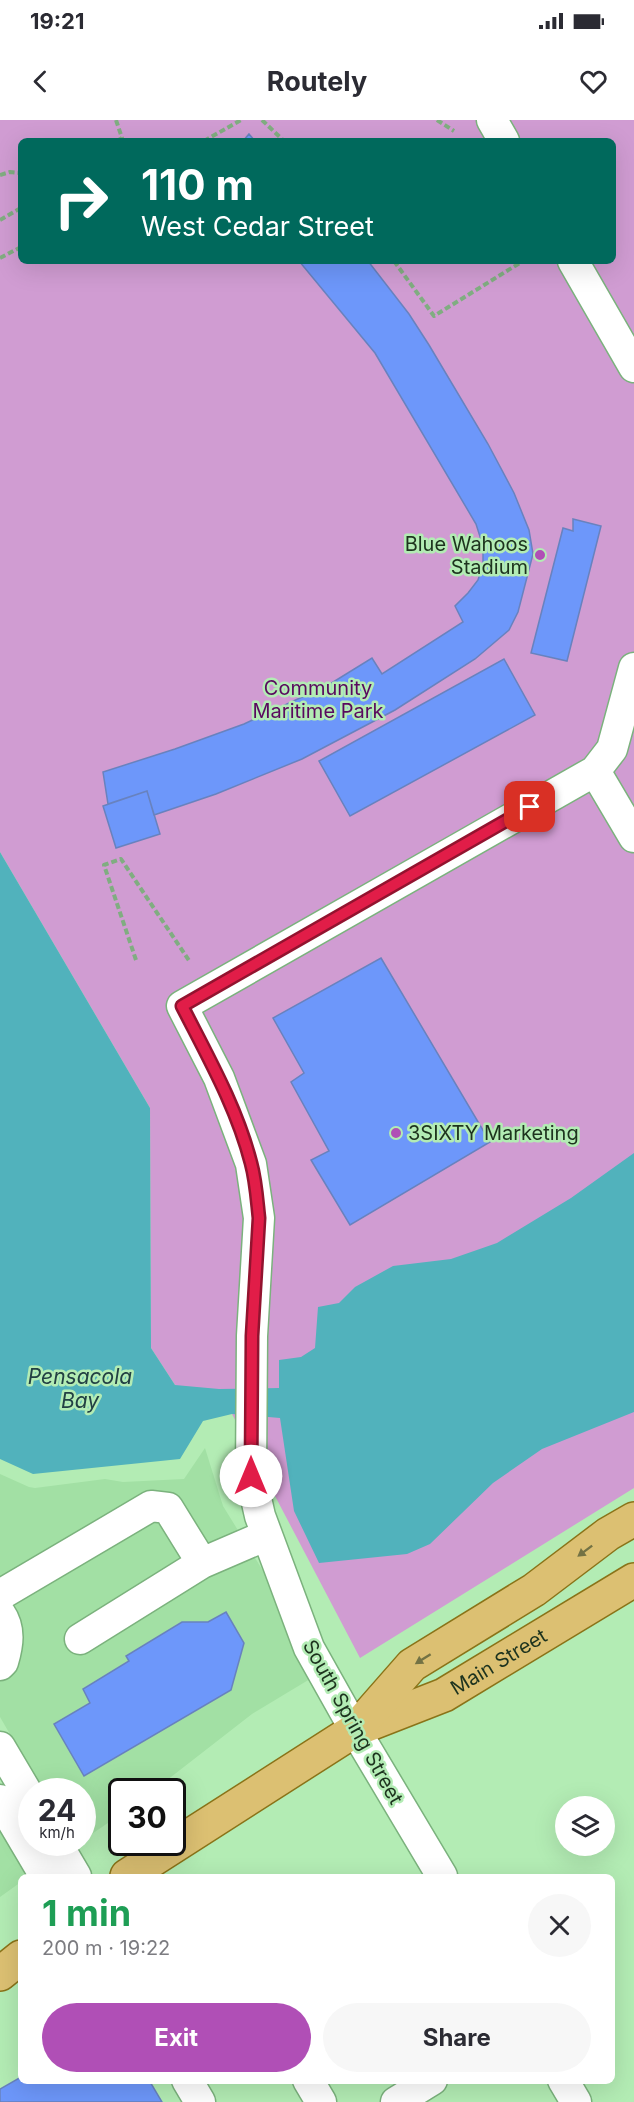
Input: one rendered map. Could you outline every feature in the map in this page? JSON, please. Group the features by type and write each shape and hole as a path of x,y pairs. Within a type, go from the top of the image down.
{"main road":[{"path":"130,1874 355,1730 412,1665 534,1590 608,1534 634,1519"},
{"name":"Main Street","path":"355,1730 444,1695 634,1580"},
{"path":"0,1974 18,1959"}],"street":[{"path":"492,120 502,138"},
{"path":"575,264 634,367"},
{"path":"634,668 612,749 595,771 634,837"},
{"name":"South Spring Street","path":"441,1874 309,1648 260,1516 251,1476 252,1336 259,1218 251,1164 219,1078 182,1006 595,771"},
{"path":"0,1595 151,1506 168,1508 202,1563"},
{"path":"80,1639 202,1563 267,1535"},
{"path":"0,1613 4,1618 9,1640 3,1662 0,1665"},
{"path":"0,1747 18,1778"},
{"path":"0,1800 44,1874"},
{"path":"64,1856 75,1874"},
{"path":"189,2084 200,2102"},
{"path":"310,2084 321,2102"},
{"path":"396,2102 425,2084"},
{"path":"565,2084 576,2102"}],"path":[{"path":"116,120 122,138"},
{"path":"209,138 241,120"},
{"path":"262,120 281,138"},
{"path":"437,120 454,131"},
{"path":"0,175 18,173"},
{"path":"0,220 18,210"},
{"path":"0,258 18,249"},
{"path":"396,264 434,316 518,264"},
{"path":"136,960 104,865 122,859 190,962"}],"shaded area":[{"path":"205,1448 223,1506 268,1579 310,1679 252,1714 170,1778 108,1778 108,1823 96,1831 96,1778 35,1778 0,1717 0,1474 35,1488 105,1479 123,1482 184,1479"},
{"path":"0,1829 28,1874 18,1874 18,1884 0,1897"}],"green space":[{"name":"Community Maritime Park","path":"0,120 634,120 634,1488 360,1658 232,1414 175,1385 151,1348 150,1108 0,852"}],"water":[{"name":"Pensacola Bay","path":"0,852 150,1108 151,1348 175,1385 219,1389 279,1388 279,1360 301,1357 315,1348 318,1307 339,1303 355,1287 393,1266 451,1259 497,1243 571,1198 634,1153 634,1412 542,1449 493,1483 430,1544 407,1554 319,1563 294,1511 280,1418 232,1414 203,1421 180,1459 33,1474 0,1459"}],"building":[{"path":"301,264 370,264 409,314 488,444 514,493 529,530 533,554 518,612 509,630 475,659 395,710 302,759 216,794 154,815 147,791 108,804 103,772 244,724 330,684 372,658 382,674 463,622 455,606 478,580 483,564 483,546 476,524 375,353"},
{"path":"573,519 601,526 567,661 531,653 563,528 573,531"},
{"path":"504,659 535,715 350,816 319,761"},
{"path":"147,791 160,834 116,848 103,806"},
{"path":"381,958 490,1142 350,1225 311,1160 329,1151 291,1082 304,1073 273,1018"},
{"path":"226,1612 244,1643 231,1690 84,1776 54,1724 90,1703 83,1689 129,1661 126,1656 182,1622 208,1622"},
{"path":"18,2079 18,2084 151,2084 162,2102 0,2102 0,2089"}],"place":[{"name":"Blue Wahoos Stadium","path":"540,555"},
{"name":"3SIXTY Marketing","path":"396,1133"}],"route":[{"path":"251,1476 252,1336 259,1218 257,1200 251,1164 238,1125 219,1078 182,1006 530,807"}]}
